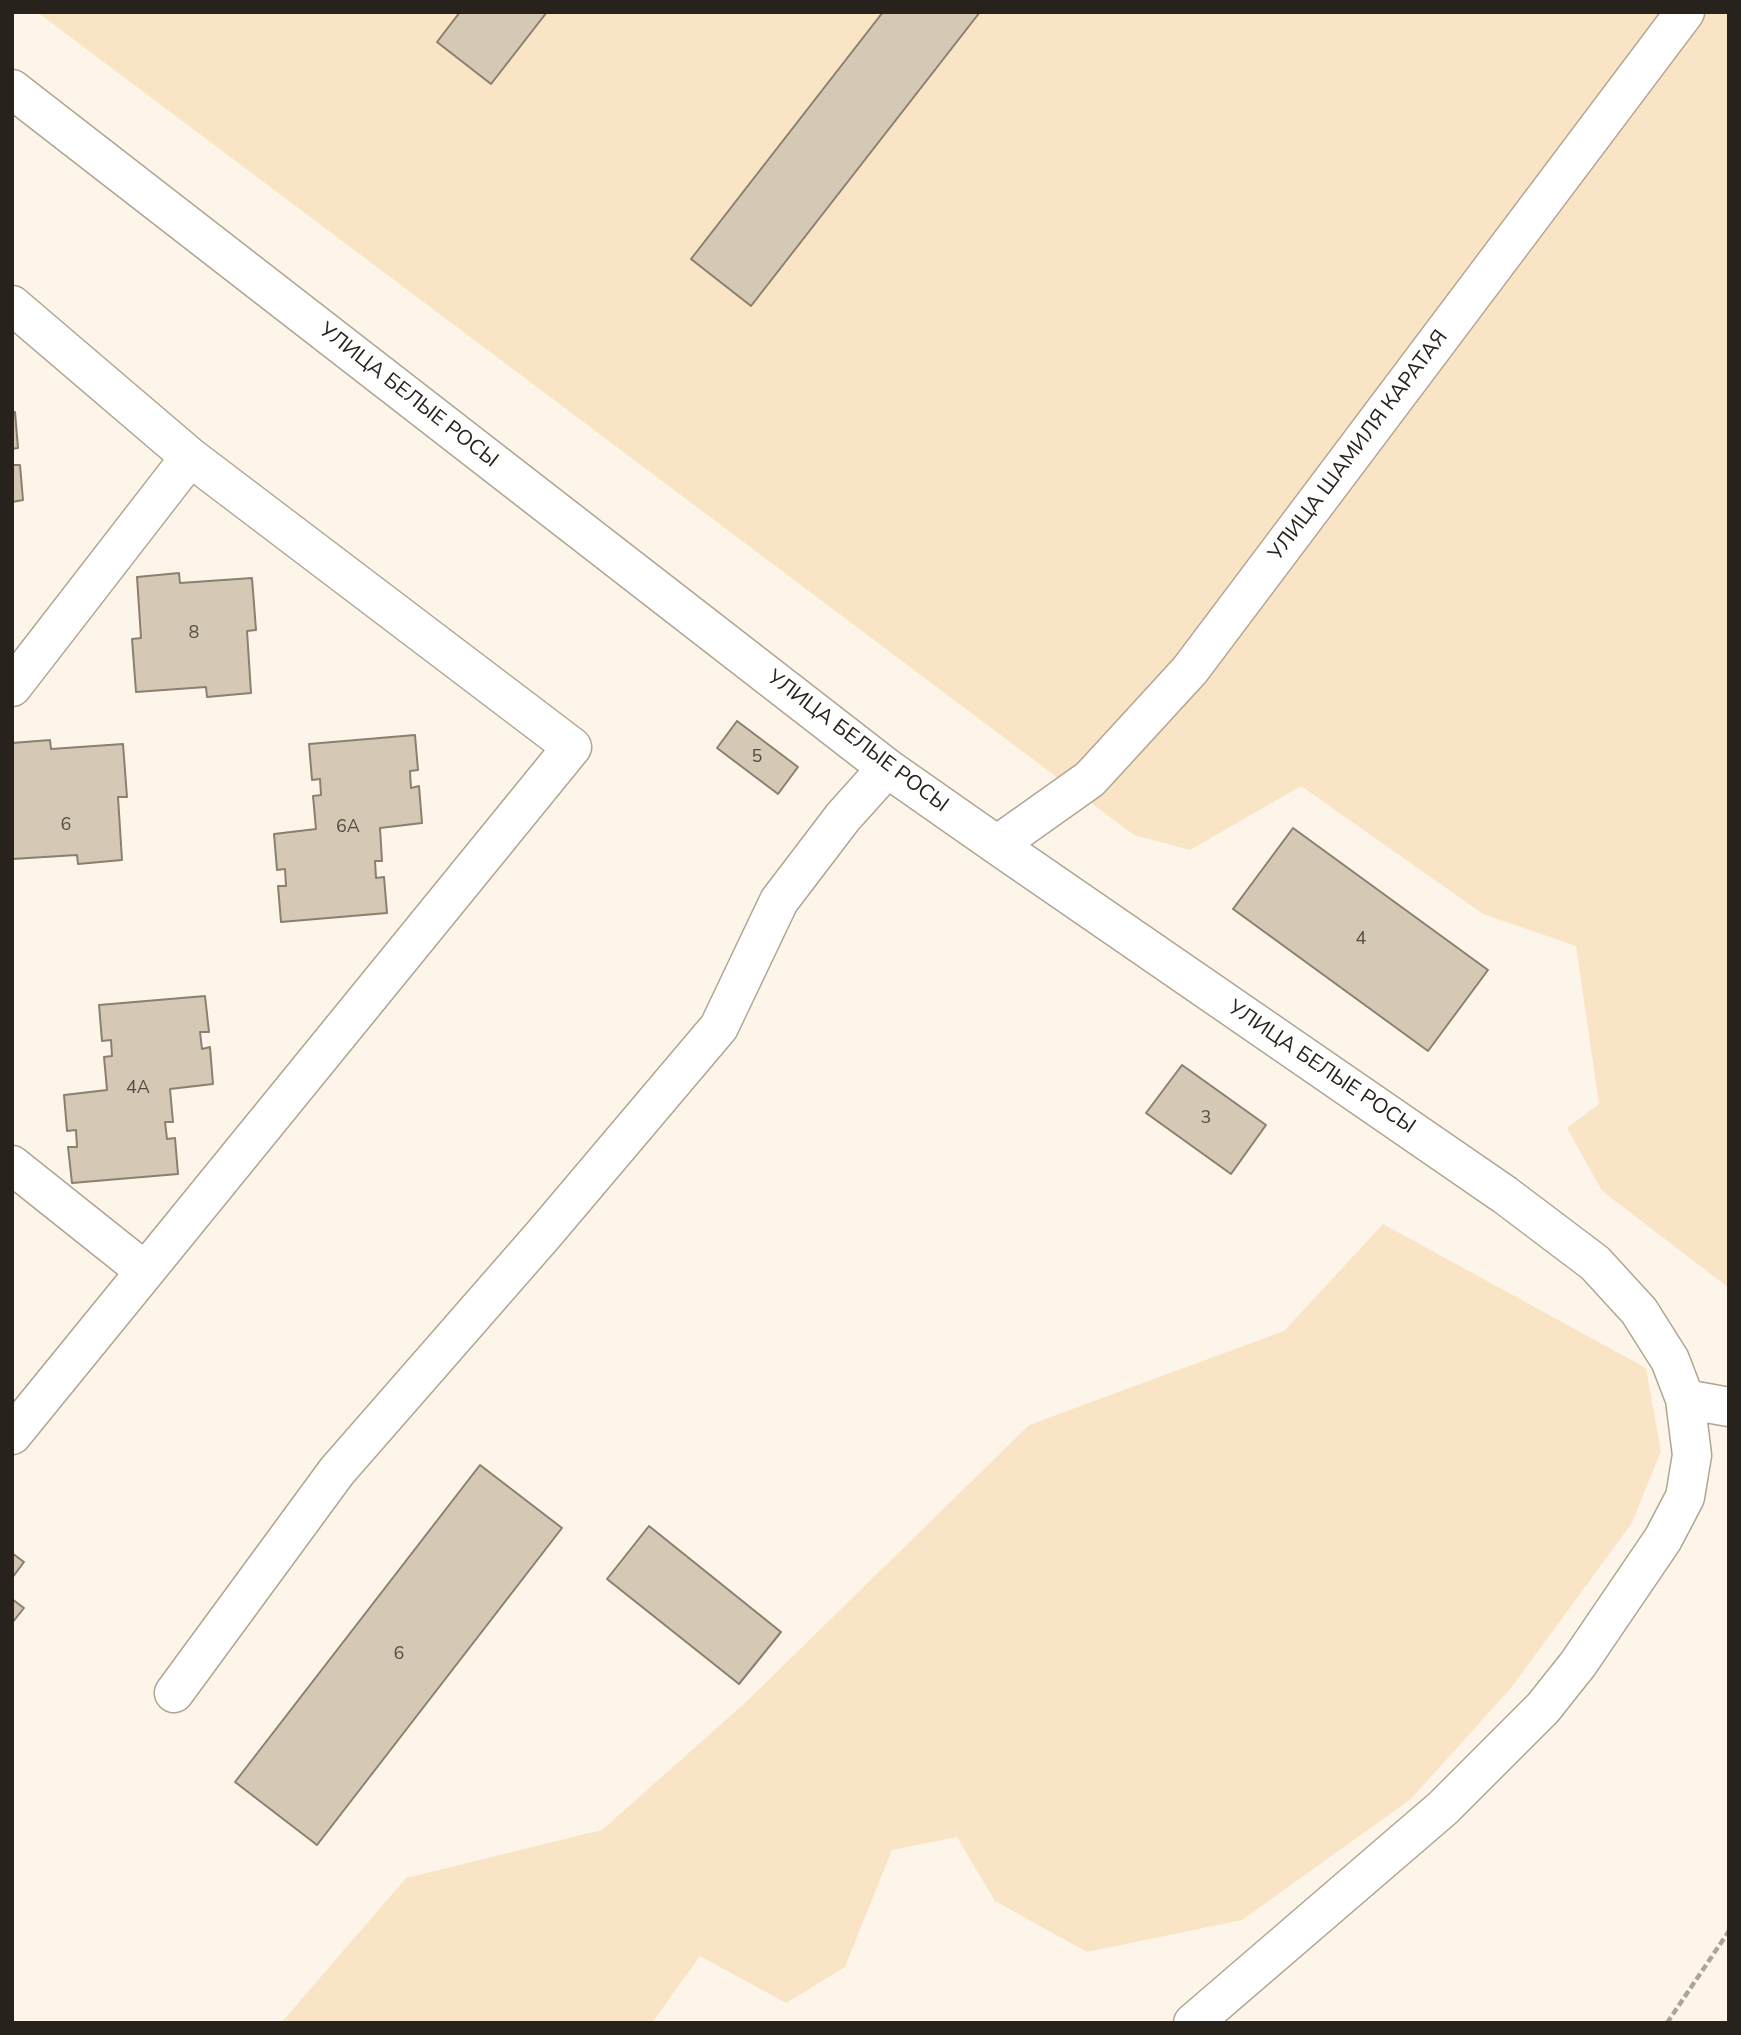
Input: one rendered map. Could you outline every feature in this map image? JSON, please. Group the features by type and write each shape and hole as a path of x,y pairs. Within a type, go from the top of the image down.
{"street":[{"name":"УЛИЦА ШАМИЛЯ КАРАТАЯ","path":"997,845 1090,779 1190,670 1685,12"},
{"name":"УЛИЦА БЕЛЫЕ РОСЫ","path":"12,89 887,768 1506,1195 1595,1263 1639,1311 1670,1360 1685,1399 1692,1455 1685,1497 1663,1539 1578,1664 1543,1708 1443,1808 1193,2023"},
{"path":"12,305 190,457 572,747 12,1436"},
{"path":"12,687 190,457"},
{"path":"174,1693 337,1471 544,1234 719,1027 779,901 843,817 887,768"},
{"path":"12,1165 145,1271"},
{"path":"1685,1399 1729,1407"}],"path":[{"path":"1667,2023 1729,1931"}],"shaded area":[{"path":"37,12 1729,12 1729,1288 1602,1191 1567,1128 1599,1104 1576,946 1483,914 1301,786 1190,850 1134,835"},
{"path":"1383,1224 1646,1368 1661,1451 1632,1523 1511,1688 1411,1799 1242,1920 1087,1952 995,1901 957,1837 892,1850 845,1967 786,2003 700,1956 652,2023 281,2023 406,1878 602,1830 747,1701 1029,1425 1284,1331"}],"building":[{"path":"460,12 547,12 491,84 437,42"},
{"path":"883,12 980,12 751,306 691,259"},
{"path":"12,412 15,412 18,448 12,449"},
{"path":"12,465 20,465 23,500 12,502"},
{"path":"179,573 180,583 252,578 256,630 247,631 251,693 207,697 206,687 136,692 132,639 141,638 137,577"},
{"path":"737,721 798,767 778,794 717,748"},
{"path":"415,735 418,770 410,771 411,788 419,786 422,823 380,828 382,861 375,861 376,878 384,877 387,913 281,922 278,886 286,886 285,869 277,870 274,834 316,829 313,796 321,795 320,779 312,780 309,744"},
{"path":"50,740 51,749 123,744 127,797 118,797 122,860 78,864 77,855 12,859 12,743"},
{"path":"1293,828 1488,970 1428,1051 1233,909"},
{"path":"205,996 209,1032 200,1032 202,1049 210,1047 213,1084 170,1089 173,1122 165,1122 167,1139 175,1138 178,1174 72,1183 68,1147 77,1147 76,1130 67,1131 64,1095 107,1090 104,1057 112,1056 111,1040 102,1041 99,1005"},
{"path":"1182,1065 1266,1125 1231,1174 1146,1113"},
{"path":"480,1465 562,1528 317,1845 235,1782"},
{"path":"649,1526 781,1632 739,1684 607,1579"},
{"path":"12,1553 24,1562 12,1578"},
{"path":"12,1599 24,1608 12,1623"}]}
